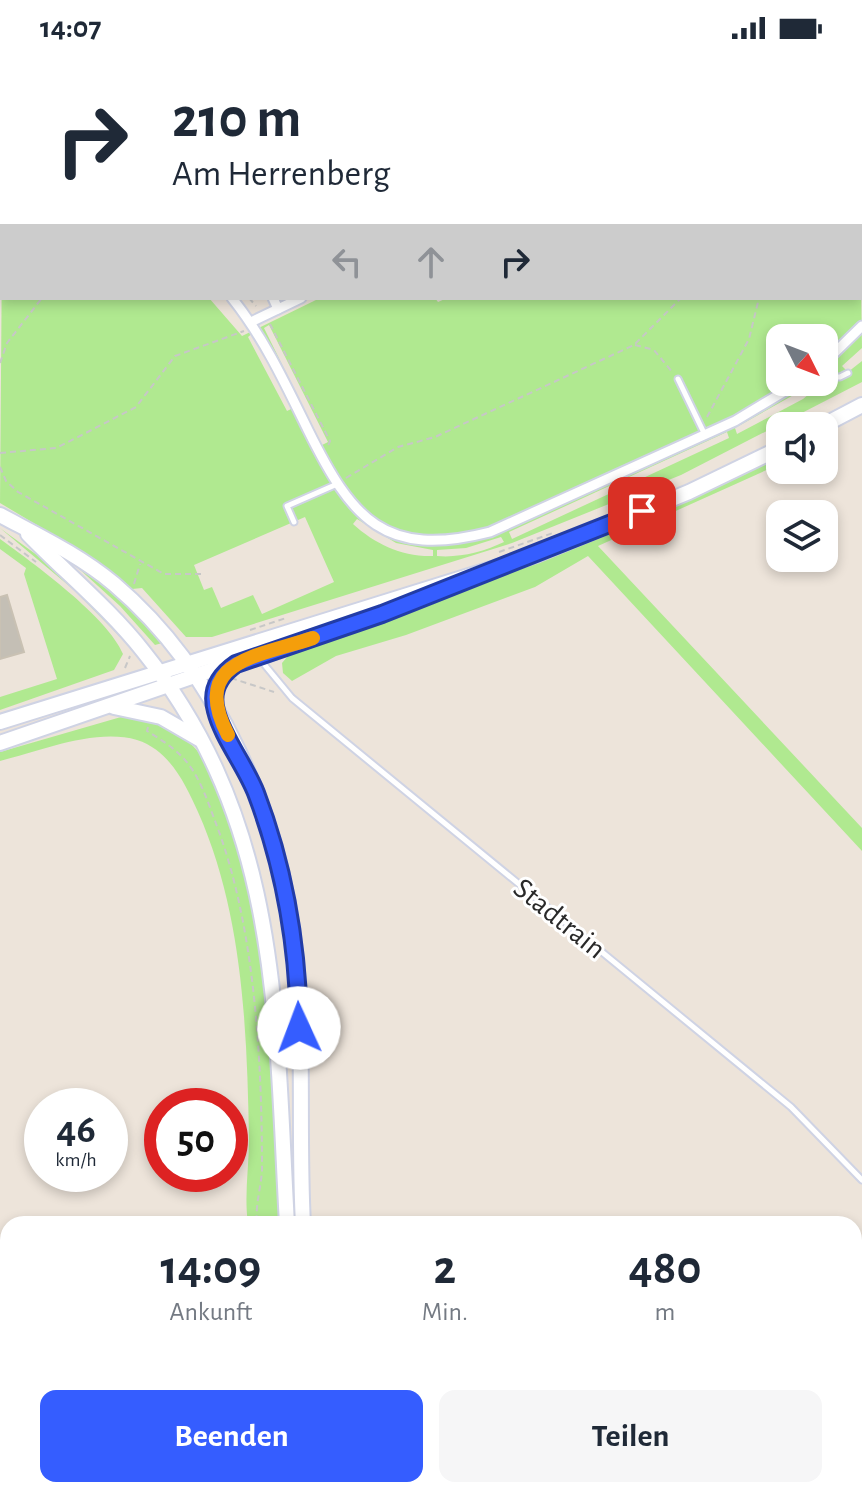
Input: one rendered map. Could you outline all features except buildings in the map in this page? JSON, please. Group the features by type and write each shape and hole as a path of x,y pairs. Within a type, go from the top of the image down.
{"main road":[{"path":"838,418 862,405"},
{"path":"216,712 217,683 259,657 382,614 649,509 766,455"},
{"path":"0,515 61,547 113,583 156,626 216,712 245,768 267,823 286,896 299,1004 303,1216"},
{"path":"19,525 134,650 158,671 203,741 241,831 264,919 273,992 287,1216"},
{"path":"0,722 127,675 158,671 475,576"},
{"path":"127,675 139,659 134,650"},
{"path":"0,743 169,687 233,671"},
{"path":"110,707 149,713 203,741"}],"street":[{"path":"234,300 253,325 335,485 365,518 385,530 417,540 457,540 490,532 772,396"},
{"path":"274,300 278,309"},
{"path":"253,325 297,300"},
{"path":"838,349 862,326"}],"lane":[{"path":"838,377 848,373"},
{"path":"678,379 703,431"},
{"path":"294,522 287,506 335,485"},
{"name":"Stadtrain","path":"259,657 292,698 791,1107 862,1180"}],"path":[{"path":"0,363 7,343 40,300"},
{"path":"335,485 398,447 435,437 634,345 679,300"},
{"path":"703,431 749,339 759,300"},
{"path":"265,316 330,441 321,457"},
{"path":"0,453 56,448 76,438 136,407 175,356 253,325"},
{"path":"634,345 654,350 678,379"},
{"path":"0,467 6,481 18,492 141,563 164,574 201,574"},
{"path":"498,552 565,529"},
{"path":"246,631 288,618"},
{"path":"127,675 134,650"},
{"path":"233,671 292,698"},
{"path":"149,713 147,731 171,746 190,766 205,796 235,882 246,933 253,995 262,1172 258,1216"}],"green space":[{"path":"2,300 211,300 242,336 316,300 861,300 862,348 842,366 848,372 862,361 862,382 838,394 838,324 766,324 766,396 792,396 735,428 737,434 766,419 766,431 681,475 512,543 212,637 186,637 142,588 132,589 92,558 0,503","holes":["269,325 328,442 322,445 264,328","254,332 293,408 287,411 248,337","727,432 729,438 512,539 509,532","305,517 334,582 262,614 253,595 221,608 212,587 204,590 194,565","357,519 396,543 433,550 433,556 400,552 380,543 353,524","501,537 504,542 479,551 437,556 437,550 466,548"]},
{"path":"807,396 835,396 804,412 778,412"},
{"path":"766,462 766,470 598,546 862,828 862,851 588,556 535,587 406,635 336,656 292,681 283,673 282,663 293,650 586,543"},
{"path":"0,528 91,599 134,651 74,590"},
{"path":"0,539 68,592 102,624 123,654 114,670 0,710 0,697 57,679 24,574 26,568 0,549"},
{"path":"65,556 116,593 162,643 155,645 120,606"},
{"path":"121,717 140,719 168,729 185,739 199,753 216,785 241,860 262,963 279,1216 247,1216 248,1088 240,972 225,890 213,851 198,812 175,769 148,745 121,737 68,742 0,761 0,752"}],"slow traffic":[{"path":"228,735 216,712 215,697 217,683 226,671 236,664 313,638"}],"route":[{"path":"299,1028 295,951 278,861 245,768 216,712 217,683 236,664 382,614 642,511"}]}
